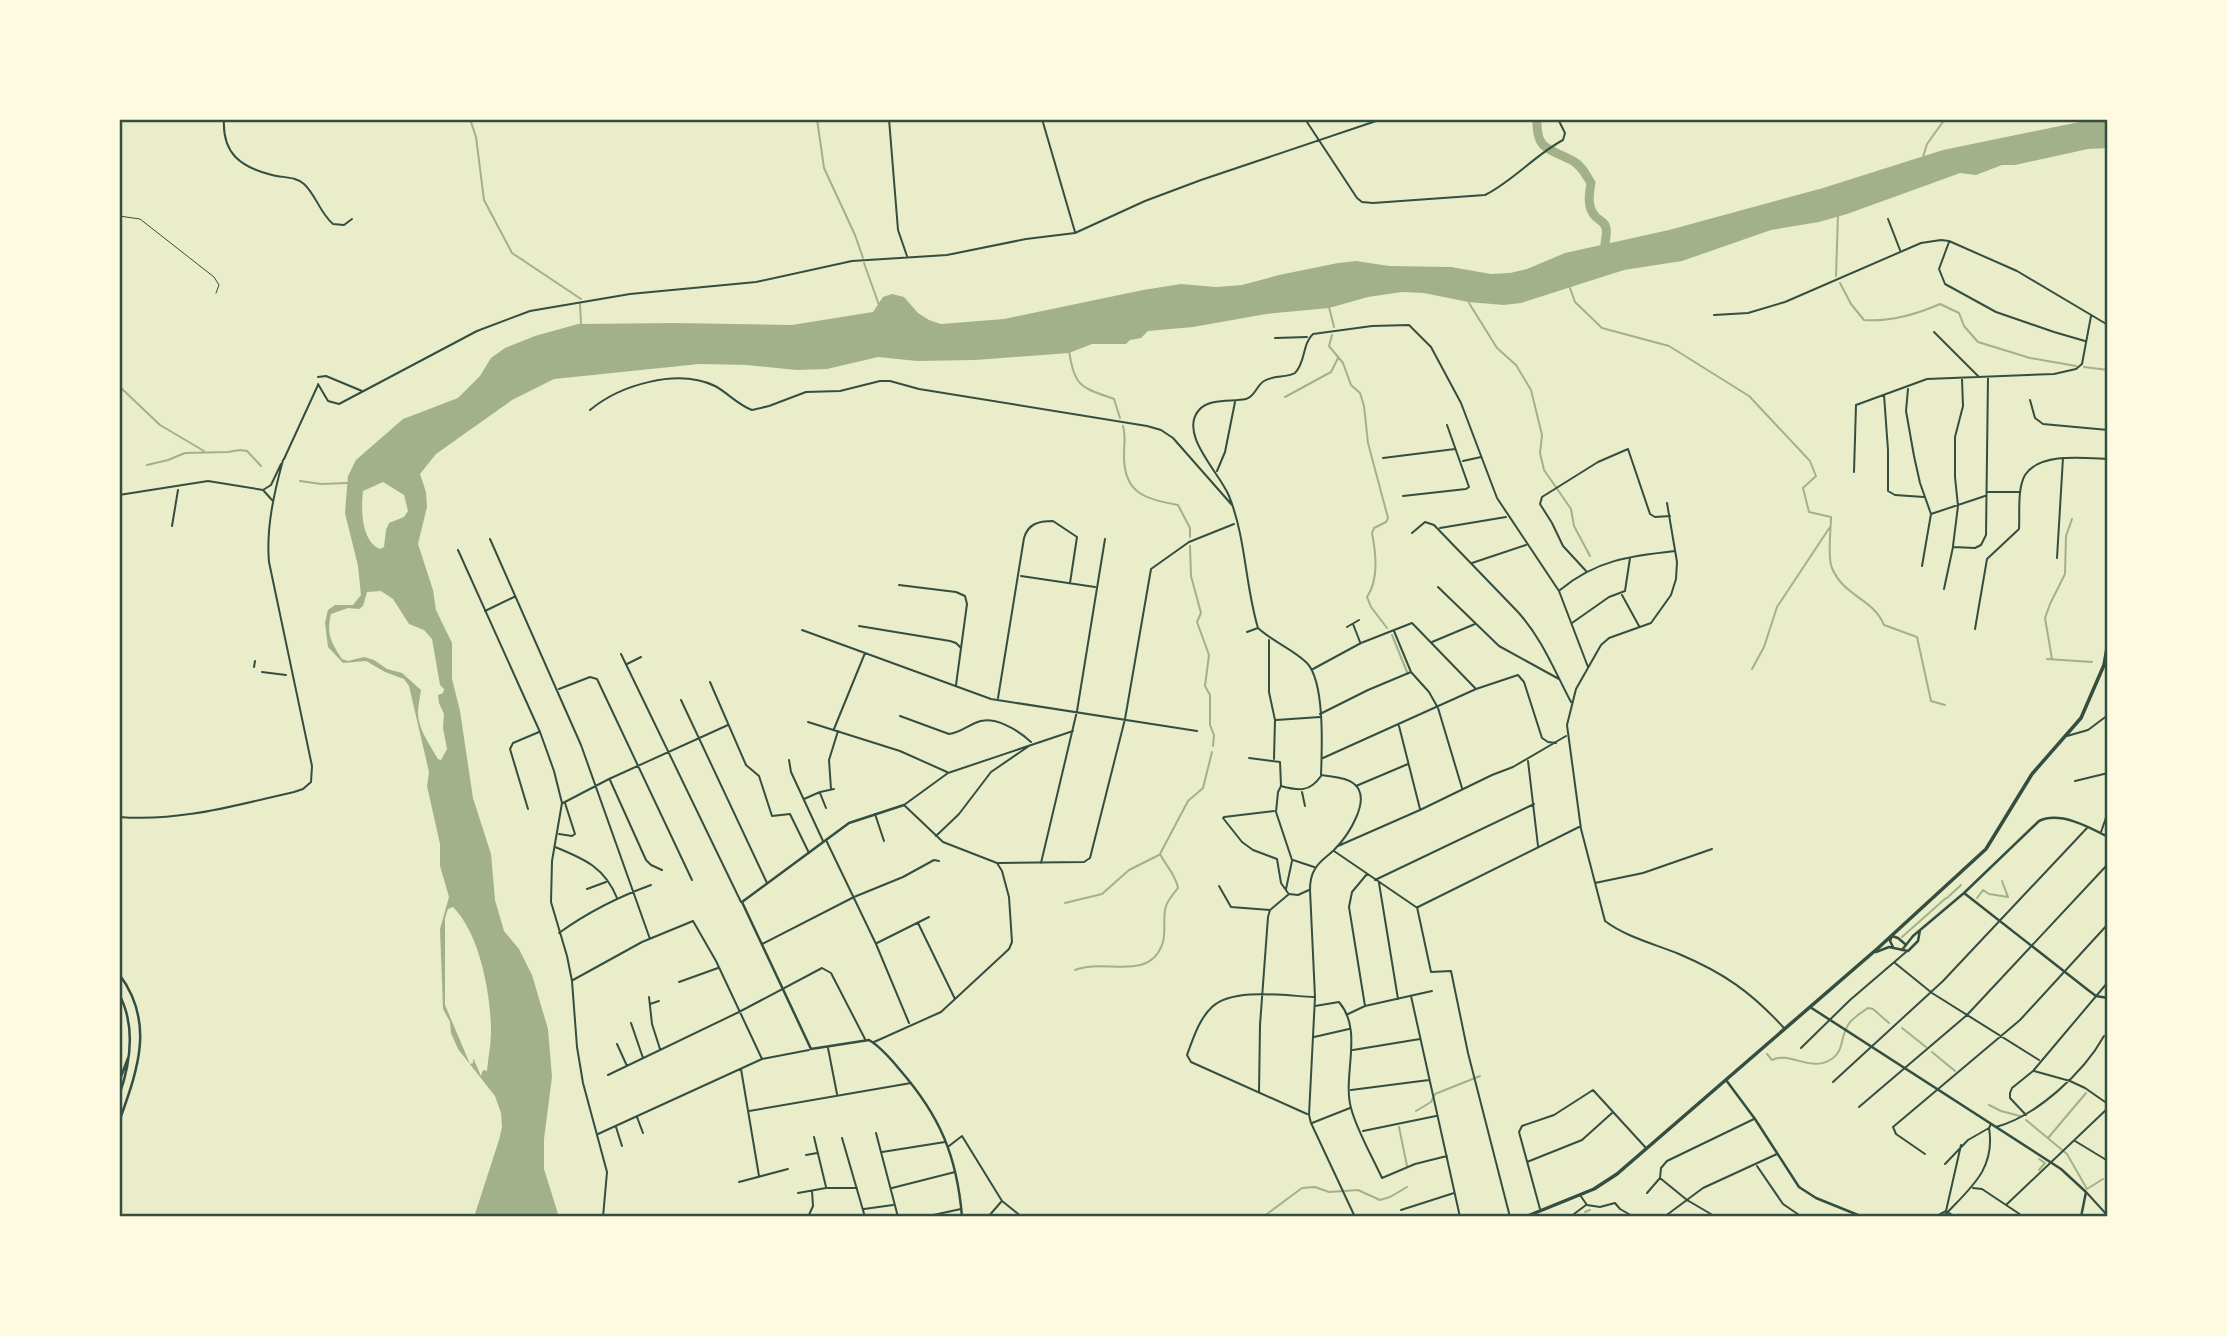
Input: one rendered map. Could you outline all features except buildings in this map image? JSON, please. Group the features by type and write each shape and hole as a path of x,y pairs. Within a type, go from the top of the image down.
{"main road":[{"path":"1525,1217 1580,1195 1611,1178 1892,936 1986,849 2032,774 2084,712 2102,671 2108,642"}],"street":[{"path":"224,119 223,132 228,150 238,160 272,175 296,179 305,184 333,224 344,225 352,219"},
{"path":"889,119 898,230 908,257"},
{"path":"1042,119 1075,233"},
{"path":"1306,119 1357,198 1365,203 1485,195 1496,190 1565,136 1558,119"},
{"path":"263,490 271,485 318,384 328,401 335,404 477,331 530,311 630,294 755,282 852,261 947,255 1027,239 1075,233 1145,201 1201,180 1382,119"},
{"path":"1888,219 1901,252"},
{"path":"1714,315 1748,313 1785,302 1931,240 1949,241 2017,271 2108,325"},
{"path":"1949,241 1939,269 1945,284 1996,312 2087,341"},
{"path":"1854,472 1856,405 1927,379 2054,374 2076,369 2082,364 2091,315"},
{"path":"1275,338 1308,337 1318,332 1409,325 1427,341 1461,403 1497,498 1507,517 1559,592 1588,667"},
{"path":"1934,332 1980,377"},
{"path":"1281,786 1302,790 1315,783 1321,775 1320,716 1312,670 1303,660 1269,639 1258,628 1232,505 1217,472 1198,447 1194,421 1197,412 1204,406 1251,397 1265,380 1295,373 1302,364 1308,337"},
{"path":"318,377 326,376 363,391"},
{"path":"1953,547 1975,548 1984,541 1986,535 1989,377"},
{"path":"1944,589 1958,506 1954,453 1956,431 1963,406 1962,378"},
{"path":"590,410 606,397 621,390 663,380 700,382 713,386 752,410 769,407 806,392 839,391 890,381 919,389 1161,430 1173,438 1232,505"},
{"path":"1908,388 1908,423 1920,483 1931,514 1922,566"},
{"path":"1884,395 1888,491 1895,495 1926,497"},
{"path":"1217,472 1225,452 1236,400"},
{"path":"2030,400 2035,418 2043,424 2108,430"},
{"path":"1403,496 1469,487 1447,425"},
{"path":"1383,458 1456,449"},
{"path":"1587,572 1563,546 1539,502 1542,497 1573,477 1628,449 1632,454 1650,514 1655,517 1670,516"},
{"path":"1461,461 1482,456"},
{"path":"2057,558 2063,457"},
{"path":"1975,629 1986,564 1992,554 2019,529 2025,475 2033,467 2063,457 2108,459"},
{"path":"119,817 159,818 199,814 294,792 311,782 312,766 269,562 268,544 273,500 283,460"},
{"path":"119,495 208,481 263,490 273,500"},
{"path":"172,526 178,490"},
{"path":"1931,514 1986,494 2021,492"},
{"path":"1667,503 1676,550 1677,572 1671,595 1655,619 1605,641 1588,667 1572,703 1567,736 1581,826 1602,915 1608,923 1684,956 1736,984 1758,1000 1785,1029"},
{"path":"1437,529 1507,517"},
{"path":"998,700 1028,527 1049,521 1077,537 1070,583"},
{"path":"1412,533 1427,522 1437,529 1530,625 1546,649 1572,703"},
{"path":"904,805 935,836 954,848 997,863 1084,862 1090,858 1125,719 1151,569 1189,542 1236,523"},
{"path":"490,539 558,690 596,785 650,939"},
{"path":"1041,863 1077,711 1105,539"},
{"path":"1471,564 1526,545"},
{"path":"458,550 540,732 575,834 557,834"},
{"path":"1559,592 1605,563 1630,556 1676,550"},
{"path":"1572,624 1609,597 1625,591 1630,556"},
{"path":"1020,575 1096,587"},
{"path":"899,585 964,596 967,604 956,686"},
{"path":"1437,587 1499,646 1559,680"},
{"path":"1621,593 1640,627"},
{"path":"485,611 515,597"},
{"path":"1347,627 1359,620"},
{"path":"1353,624 1361,643"},
{"path":"1312,670 1361,643 1407,624 1414,624 1476,690"},
{"path":"1432,642 1476,624"},
{"path":"859,626 950,641 961,649"},
{"path":"1247,632 1258,628"},
{"path":"802,630 978,695 1197,731"},
{"path":"1394,630 1412,671 1438,708 1462,789"},
{"path":"1259,1093 1262,995 1270,910 1287,892 1292,860 1276,811 1281,786 1276,760 1275,720 1269,692 1269,639"},
{"path":"803,800 832,789 830,753 865,652"},
{"path":"621,654 811,1049"},
{"path":"626,664 641,657"},
{"path":"254,667 255,661"},
{"path":"1275,720 1320,716 1368,690 1412,671"},
{"path":"262,672 286,675"},
{"path":"1322,758 1476,690 1518,675 1523,678 1542,738 1556,743"},
{"path":"558,690 586,678 596,677 692,880"},
{"path":"710,682 746,765 757,776 772,816 790,814 809,854"},
{"path":"681,700 767,884"},
{"path":"2066,736 2088,730 2108,715"},
{"path":"900,716 949,734 978,721 990,720 1010,728 1032,743"},
{"path":"808,722 900,751 948,773"},
{"path":"1399,724 1420,810"},
{"path":"563,803 596,785 728,725"},
{"path":"742,902 849,823 904,805 948,773 1073,731"},
{"path":"528,809 510,749 513,744 540,732"},
{"path":"1337,847 1527,760 1567,736"},
{"path":"935,836 958,814 991,772 1032,743"},
{"path":"2108,743 2108,785"},
{"path":"1249,758 1276,760"},
{"path":"789,760 803,800 854,897 909,1024"},
{"path":"1527,760 1538,847"},
{"path":"1356,786 1409,763"},
{"path":"2075,781 2107,773"},
{"path":"1321,775 1344,779 1356,786 1360,797 1359,811 1350,829 1337,847 1315,867 1310,890 1315,1006 1309,1115 1355,1217"},
{"path":"609,779 646,860 662,870"},
{"path":"1302,790 1305,806"},
{"path":"1271,791 1278,792"},
{"path":"820,792 826,808"},
{"path":"563,803 554,846 550,894 572,981 577,1047 583,1083 607,1172 603,1217"},
{"path":"1375,880 1534,804"},
{"path":"1276,811 1223,818 1242,842 1253,850 1277,859 1281,883 1287,892 1298,895 1310,890"},
{"path":"2101,833 2108,812"},
{"path":"875,813 884,841"},
{"path":"1801,1048 1850,1000 1901,957 1905,944 2044,818 2065,819 2108,837"},
{"path":"1417,907 1581,826"},
{"path":"1833,1082 1932,993 2087,827"},
{"path":"554,846 596,867 611,884 617,898"},
{"path":"1594,883 1643,873 1712,849"},
{"path":"1334,850 1417,907 1431,972 1451,971 1473,1074 1510,1217"},
{"path":"762,944 854,897 903,877 933,860 939,860"},
{"path":"1292,860 1315,867"},
{"path":"873,1042 941,1012 1001,959 1012,945 1009,897 997,863"},
{"path":"1859,1107 1967,1015 2108,864"},
{"path":"1365,1006 1349,907 1352,892 1367,874"},
{"path":"587,888 607,881"},
{"path":"1379,883 1398,999"},
{"path":"559,933 581,917 617,898 651,885"},
{"path":"1219,886 1233,908 1270,910"},
{"path":"1964,893 2064,973 2096,996 2108,998"},
{"path":"876,944 929,917"},
{"path":"572,981 650,939 693,921 719,968 762,1059"},
{"path":"918,923 956,1000"},
{"path":"1925,1154 1896,1134 1893,1129 1895,1126 2000,1038 2108,924"},
{"path":"1871,954 1893,947 1904,951 1915,945 1920,930"},
{"path":"1896,932 1898,938"},
{"path":"1893,947 1890,941 1892,936 1905,944"},
{"path":"1895,963 1932,993 2000,1038 2040,1060"},
{"path":"679,982 719,968"},
{"path":"608,1075 739,1012 822,968 831,973 864,1039"},
{"path":"119,974 136,1008 141,1039 136,1074 119,1122"},
{"path":"2026,1115 2011,1100 2010,1093 2015,1085 2033,1071 2108,982"},
{"path":"1347,1014 1365,1006 1432,991"},
{"path":"119,993 127,1012 130,1052 119,1096"},
{"path":"1411,996 1460,1217"},
{"path":"649,997 652,1024 661,1050"},
{"path":"1309,1115 1191,1062 1187,1055 1194,1036 1213,1006 1231,997 1315,997"},
{"path":"649,1004 659,1002"},
{"path":"1315,1006 1339,1002 1347,1014 1351,1050 1351,1108 1382,1178 1415,1164 1447,1156"},
{"path":"1810,1007 1990,1126 1996,1127 2051,1162 2072,1177 2108,1216"},
{"path":"631,1023 643,1059"},
{"path":"1314,1037 1350,1029"},
{"path":"1996,1127 2015,1122 2070,1081 2104,1035"},
{"path":"597,1135 762,1059 864,1039 873,1042 912,1083 941,1127 956,1172 962,1217"},
{"path":"1351,1050 1421,1039"},
{"path":"617,1044 628,1067"},
{"path":"828,1046 837,1095"},
{"path":"119,1082 130,1052"},
{"path":"741,1068 759,1176"},
{"path":"2006,1205 2108,1106 2085,1088 2070,1081 2033,1071"},
{"path":"1350,1090 1430,1080"},
{"path":"1726,1080 1795,1181 1807,1193 1863,1217"},
{"path":"749,1111 912,1083"},
{"path":"1540,1211 1519,1129 1554,1115 1589,1090 1595,1091 1646,1148"},
{"path":"1311,1124 1351,1108"},
{"path":"1528,1163 1582,1140 1613,1113"},
{"path":"636,1116 643,1133"},
{"path":"1361,1131 1437,1116"},
{"path":"1647,1193 1660,1178 1661,1168 1667,1161 1755,1119"},
{"path":"615,1126 622,1146"},
{"path":"1945,1164 1961,1145 1990,1126"},
{"path":"1943,1217 1962,1194 1972,1188 1989,1160 1990,1126"},
{"path":"876,1133 898,1217"},
{"path":"948,1147 962,1136 1002,1201 1022,1217"},
{"path":"814,1137 827,1188"},
{"path":"842,1138 864,1217"},
{"path":"2074,1141 2108,1161"},
{"path":"882,1152 946,1142"},
{"path":"1947,1212 1961,1145"},
{"path":"806,1155 818,1153"},
{"path":"1664,1217 1716,1181 1778,1153"},
{"path":"1756,1164 1783,1204 1802,1217"},
{"path":"739,1182 789,1169"},
{"path":"892,1188 956,1172"},
{"path":"1660,1178 1687,1200 1716,1217"},
{"path":"798,1193 827,1188 858,1188"},
{"path":"1972,1188 1982,1189 2024,1217"},
{"path":"808,1217 813,1206 811,1190"},
{"path":"2081,1217 2086,1192"},
{"path":"1401,1209 1455,1193"},
{"path":"1580,1195 1587,1205"},
{"path":"988,1217 1002,1201"},
{"path":"1570,1217 1587,1205 1600,1207 1614,1202 1634,1217"},
{"path":"863,1209 896,1205"},
{"path":"924,1217 962,1209"},
{"path":"1578,1211 1580,1216"},
{"path":"1935,1217 1947,1212"},
{"path":"1947,1212 1955,1217"}],"lane":[{"path":"119,216 140,219 214,277 219,285 216,293"}],"shaded area":[{"path":"2094,119 2108,119 2108,148 2088,149 2015,165 2002,165 1976,175 1960,173 1847,214 1771,230 1682,261 1624,270 1521,303 1504,305 1468,302 1424,293 1402,292 1368,297 1329,308 1148,331 1141,338 1130,340 1126,344 1092,344 1069,353 975,360 917,361 878,357 827,369 797,370 699,364 554,379 512,400 436,454 420,474 426,492 427,507 418,544 433,590 436,610 452,643 452,679 460,711 473,798 491,854 495,900 504,931 519,949 532,975 548,1029 552,1077 544,1139 544,1169 559,1217 474,1217 499,1140 501,1113 495,1096 458,1049 443,1009 440,929 449,897 440,866 440,844 427,786 429,772 409,686 404,679 366,661 343,663 328,647 325,623 328,610 335,605 353,605 361,595 358,566 345,513 348,476 356,460 403,419 458,398 480,376 491,358 505,348 578,324 792,325 873,312 883,297 892,294 904,297 918,313 941,324 1004,319 1143,290 1181,284 1216,287 1242,285 1279,275 1356,261 1389,266 1451,267 1491,274 1510,273 1565,253 1669,230 1823,188 1943,150","holes":["383,482 404,495 408,511 404,517 389,523 384,547 380,549 369,539 366,532 362,498 363,491","381,591 393,599 409,624 424,630 432,639 440,685 444,689 443,693 438,695 444,714 443,728 447,749 441,760 420,725 418,713 421,690 402,673 387,669 374,660 364,657 348,661 342,659 332,643 329,633 331,614 348,608 359,609 363,606 367,592","453,907 470,933 486,983 491,1037 487,1071 483,1070 481,1076 473,1059 470,1064 445,1005 445,918 448,909"]}],"waterway":[{"path":"470,119 476,137 484,200 512,253 581,299"},
{"path":"817,119 824,168 863,258"},
{"path":"1537,119 1537,130 1542,144 1576,163 1591,183 1591,209 1606,228 1605,255"},
{"path":"1923,157 1927,144 1945,119"},
{"path":"1836,276 1838,214"},
{"path":"864,263 879,305"},
{"path":"1840,283 1851,304 1864,320 1903,317 1940,304 1959,313 1964,326 1978,342 2030,358 2076,366"},
{"path":"1570,288 1575,302 1602,328 1669,346 1749,396 1810,461 1816,476 1803,488 1809,512 1831,517 1830,557 1837,578 1873,609 1884,625 1917,637 1931,701 1945,705"},
{"path":"1469,303 1497,348 1516,365 1531,390 1542,435 1540,453 1544,470 1571,509 1574,526 1590,556"},
{"path":"580,304 581,324"},
{"path":"1329,307 1334,327"},
{"path":"1332,335 1329,346 1343,363 1351,385 1360,393 1364,406 1368,443 1388,518 1374,528 1372,533 1375,574 1367,597 1387,628"},
{"path":"1069,351 1077,379 1093,392 1114,399 1120,418"},
{"path":"1285,397 1331,372 1338,358"},
{"path":"2084,367 2108,370"},
{"path":"119,386 160,425 204,451"},
{"path":"1123,426 1125,467 1132,486 1147,497 1178,505 1190,528 1190,537"},
{"path":"147,465 185,453 240,450 247,451 261,466"},
{"path":"300,481 321,484 348,483"},
{"path":"2052,659 2045,618 2065,574 2066,536 2072,519"},
{"path":"1752,669 1764,647 1777,607 1830,527"},
{"path":"1190,546 1191,576 1201,613 1197,622 1209,655 1205,686 1210,695 1213,746"},
{"path":"1392,635 1407,672"},
{"path":"2047,659 2092,662"},
{"path":"1075,970 1147,963 1162,945 1166,906 1178,888 1160,854 1188,801 1203,788 1212,752"},
{"path":"1065,903 1102,894 1129,870 1159,855"},
{"path":"1977,898 1983,890 1989,894 2008,897 2002,881"},
{"path":"1947,898 1961,885"},
{"path":"1902,937 1946,898"},
{"path":"1767,1054 1772,1060 1785,1058 1822,1063 1838,1053 1848,1024 1868,1008 1889,1023"},
{"path":"1902,1028 1926,1047"},
{"path":"1932,1052 1955,1071"},
{"path":"1416,1111 1431,1102 1435,1094 1480,1076"},
{"path":"2048,1138 2086,1093"},
{"path":"1989,1105 2020,1116"},
{"path":"2026,1120 2067,1154 2087,1189 2103,1179"},
{"path":"1399,1127 1407,1166"},
{"path":"2039,1159 2045,1163 2039,1170"},
{"path":"1263,1217 1302,1188 1315,1187 1329,1192 1358,1190 1380,1200 1407,1187"},
{"path":"1585,1212 1590,1210"}]}
